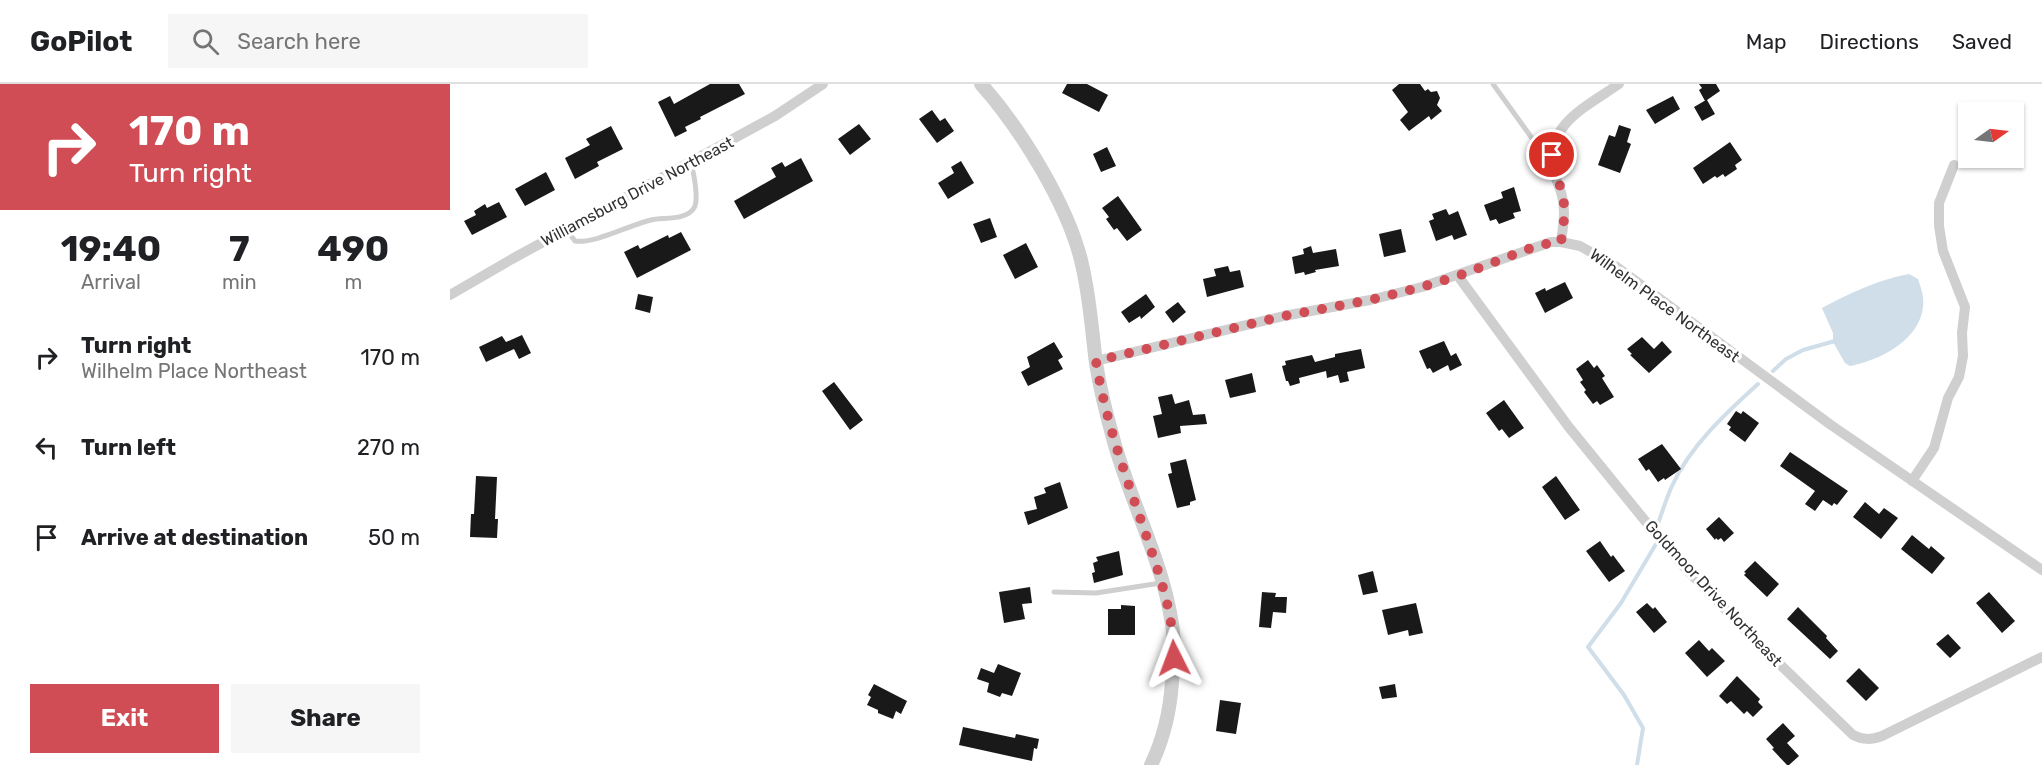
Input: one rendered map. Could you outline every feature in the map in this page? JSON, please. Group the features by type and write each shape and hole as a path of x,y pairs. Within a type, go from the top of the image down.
{"street":[{"name":"Williamsburg Drive Northeast","path":"450,295 775,116 823,84"},
{"path":"981,84 1008,116 1026,144 1054,193 1072,232 1084,270 1100,387 1114,442 1163,583 1172,621 1174,658 1171,709 1161,744 1151,765"},
{"path":"1561,242 1564,224 1563,198 1554,170 1551,149 1559,133 1575,114 1619,84"},
{"path":"1912,481 1934,448 1948,398 1959,377 1963,356 1962,333 1965,307 1943,251 1940,226 1940,203 1954,165"},
{"name":"Wilhelm Place Northeast","path":"1096,361 1284,316 1370,300 1458,276 1539,245 1561,242 1580,246 1614,265 1766,378 2042,570"},
{"name":"Goldmoor Drive Northeast","path":"1458,276 1568,426 1655,533 1688,571 1765,650 1852,735 1860,739 1874,739 1882,736 2042,657"}],"lane":[{"path":"1493,84 1534,141 1551,149"},
{"path":"566,230 575,241 583,242 648,221 684,216 694,209 696,202 694,170 690,162"},
{"path":"1054,592 1096,593 1163,583"}],"shaded area":[{"path":"1909,274 1918,279 1923,297 1918,324 1910,335 1888,352 1862,363 1850,366 1845,363 1833,342 1833,333 1822,308 1864,288"}],"building":[{"path":"710,84 739,84 745,94 700,117 701,119 685,127 687,131 675,137 658,102 670,96 674,104"},
{"path":"1067,84 1087,84 1108,95 1099,112 1062,93"},
{"path":"1399,84 1420,84 1425,91 1428,89 1431,92 1437,91 1440,98 1437,105 1442,111 1431,120 1429,116 1409,131 1400,120 1408,112 1392,90"},
{"path":"1699,84 1716,84 1720,91 1707,100 1715,114 1702,121 1694,107 1705,101 1699,90 1702,88"},
{"path":"1673,96 1680,109 1655,124 1646,110"},
{"path":"932,110 940,121 945,118 954,131 937,143 919,119"},
{"path":"859,124 871,139 850,155 838,139"},
{"path":"1619,125 1631,129 1627,142 1631,144 1620,173 1598,165 1609,135 1615,137"},
{"path":"611,126 623,149 597,162 599,166 575,179 565,158 590,145 586,139"},
{"path":"1730,142 1742,160 1735,165 1737,169 1725,177 1723,174 1717,178 1715,176 1703,184 1693,168"},
{"path":"1107,147 1116,166 1101,172 1093,154"},
{"path":"801,158 813,181 744,219 734,201 776,177 771,168 782,162 785,167"},
{"path":"961,161 974,183 948,199 938,183 954,173 951,167"},
{"path":"546,172 555,190 525,206 515,189"},
{"path":"1514,187 1521,211 1513,213 1515,218 1499,224 1496,219 1490,221 1484,205 1503,198 1501,192"},
{"path":"1118,196 1142,230 1127,241 1117,228 1114,230 1106,219 1109,217 1102,208"},
{"path":"499,202 507,217 472,235 464,221 476,215 474,211 485,204 487,208"},
{"path":"1446,209 1449,215 1458,211 1467,235 1454,240 1452,235 1436,241 1429,221 1434,219 1432,214"},
{"path":"990,218 997,237 981,243 973,224"},
{"path":"1401,229 1406,252 1384,257 1379,234"},
{"path":"681,232 691,250 637,278 624,252 638,245 640,249 668,235 669,238"},
{"path":"1026,243 1038,267 1015,279 1003,255"},
{"path":"1311,246 1313,253 1336,249 1339,266 1315,270 1316,272 1305,275 1304,272 1295,274 1292,257 1304,254 1303,249"},
{"path":"1228,266 1230,272 1240,270 1244,287 1207,297 1203,279 1216,276 1214,269"},
{"path":"1565,282 1573,298 1545,313 1535,293 1545,288 1546,291"},
{"path":"638,294 653,297 650,313 635,309"},
{"path":"1146,294 1155,307 1141,319 1140,316 1129,323 1121,312"},
{"path":"1178,302 1186,312 1173,323 1165,312"},
{"path":"522,335 531,353 519,359 514,349 486,362 479,347 502,336 506,342"},
{"path":"1642,337 1654,349 1662,341 1672,352 1649,373 1630,355 1632,354 1627,349"},
{"path":"1444,341 1451,356 1456,353 1462,365 1450,371 1448,365 1433,373 1430,368 1427,369 1419,351"},
{"path":"1054,342 1063,357 1058,360 1063,369 1028,386 1021,372 1030,367 1027,357"},
{"path":"1361,349 1365,368 1347,372 1349,381 1340,383 1338,375 1327,378 1326,371 1299,378 1300,383 1290,386 1286,381 1282,366 1286,365 1285,361 1312,355 1315,362 1335,357 1335,354"},
{"path":"1588,360 1594,368 1597,365 1605,376 1602,378 1614,397 1600,405 1597,401 1593,404 1584,392 1586,390 1580,382 1583,380 1576,369"},
{"path":"1252,373 1256,392 1230,398 1225,380"},
{"path":"834,382 863,420 850,430 822,391"},
{"path":"1172,394 1175,404 1189,400 1193,415 1205,414 1207,424 1180,426 1181,433 1158,438 1153,416 1162,414 1158,397"},
{"path":"1504,400 1524,428 1509,438 1502,429 1499,431 1486,413"},
{"path":"1736,411 1741,414 1743,411 1759,423 1745,442 1729,430 1731,427 1727,424"},
{"path":"1662,444 1681,469 1658,482 1649,469 1646,471 1638,459"},
{"path":"1790,452 1848,491 1837,505 1834,503 1832,506 1823,500 1815,511 1805,504 1815,491 1780,466"},
{"path":"1186,459 1196,500 1190,502 1190,505 1177,508 1168,474 1172,473 1170,463"},
{"path":"476,476 497,477 495,519 498,519 497,538 470,537"},
{"path":"1556,476 1580,510 1565,520 1542,487"},
{"path":"1060,482 1068,508 1028,525 1024,512 1037,509 1034,497 1046,493 1044,488"},
{"path":"1865,502 1879,514 1884,508 1898,518 1881,539 1853,517"},
{"path":"1719,517 1734,533 1724,542 1721,538 1715,540 1706,529"},
{"path":"1912,535 1929,549 1931,546 1945,558 1932,574 1901,549"},
{"path":"1600,541 1625,571 1609,582 1586,551"},
{"path":"1119,551 1123,575 1094,583 1092,573 1095,572 1093,563 1098,561 1096,557"},
{"path":"1755,561 1779,584 1767,597 1744,575 1746,573 1744,572"},
{"path":"1373,571 1378,592 1363,595 1358,575"},
{"path":"1030,587 1032,603 1022,604 1025,619 1004,623 999,592"},
{"path":"1262,592 1276,593 1275,597 1287,597 1286,613 1273,612 1271,628 1259,627"},
{"path":"1989,592 2015,621 2002,633 1976,603"},
{"path":"1416,603 1423,633 1409,636 1408,630 1388,635 1382,610"},
{"path":"1647,603 1653,609 1655,607 1667,622 1654,633 1636,612"},
{"path":"1121,605 1135,606 1135,635 1108,635 1108,609 1121,609"},
{"path":"1798,607 1827,636 1826,638 1838,651 1830,659 1787,619"},
{"path":"1948,634 1961,648 1950,658 1936,644"},
{"path":"1699,640 1709,651 1712,648 1725,661 1707,677 1685,653"},
{"path":"998,664 1021,673 1012,696 1002,693 1000,697 987,692 989,683 977,679 981,668 994,673"},
{"path":"1859,668 1879,688 1866,701 1846,681"},
{"path":"1737,676 1760,699 1758,702 1763,707 1753,717 1747,711 1744,714 1731,701 1727,704 1719,696"},
{"path":"874,684 907,701 901,714 896,711 893,719 878,713 878,710 867,705 871,697 868,695"},
{"path":"1395,684 1397,697 1382,699 1379,687"},
{"path":"1220,700 1241,703 1236,734 1216,731"},
{"path":"1783,723 1795,736 1787,743 1799,756 1789,765 1772,749 1774,748 1766,739"},
{"path":"963,727 1015,738 1016,734 1039,739 1037,749 1034,748 1032,761 959,745"}],"waterway":[{"path":"1773,371 1786,359 1803,350 1835,341"},
{"path":"1657,526 1672,486 1689,457 1721,418 1758,384"},
{"path":"1637,765 1643,728 1624,695 1588,647 1621,603 1656,544"}],"route":[{"path":"1174,658 1172,621 1163,583 1114,442 1096,361 1284,316 1370,300 1422,287 1458,276 1539,245 1561,242 1564,224 1563,198 1552,155"}]}
